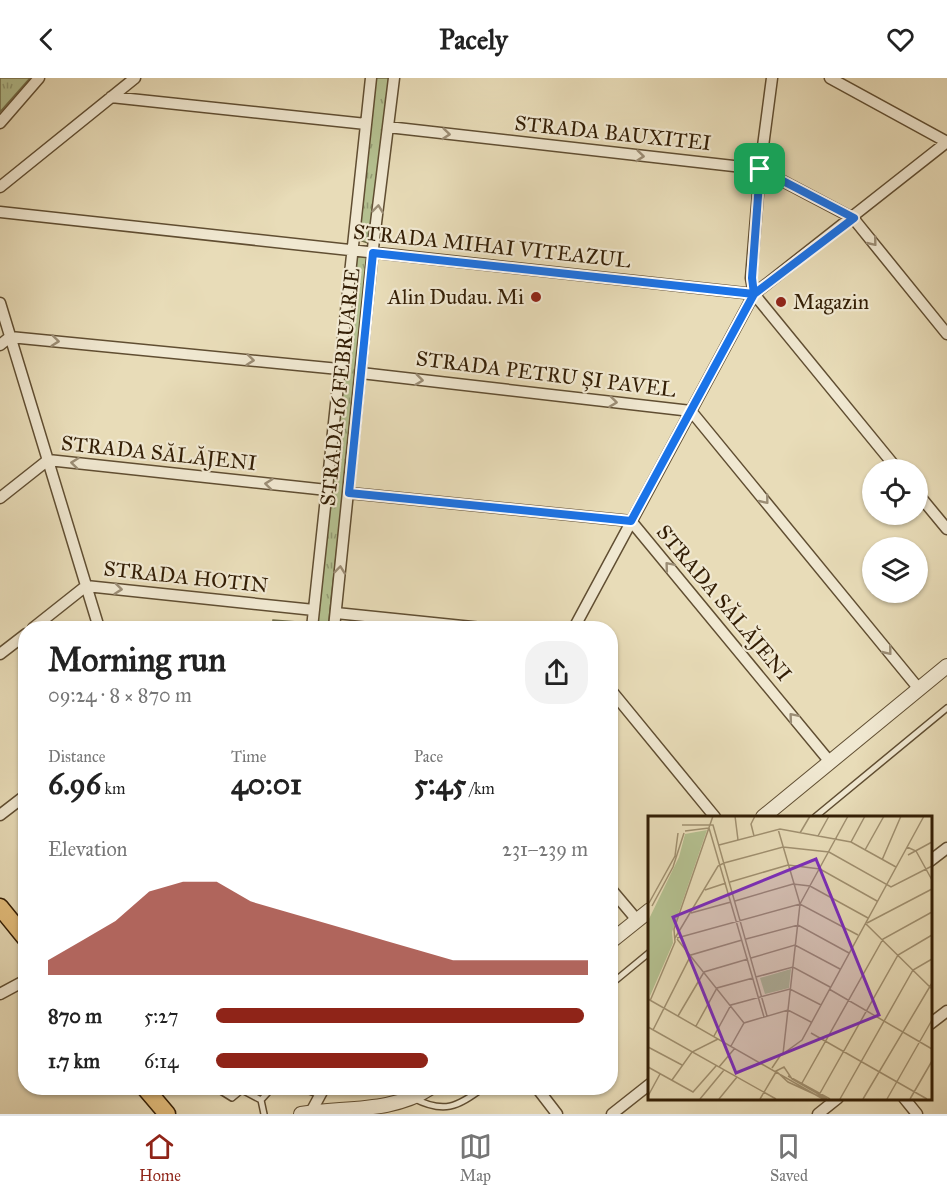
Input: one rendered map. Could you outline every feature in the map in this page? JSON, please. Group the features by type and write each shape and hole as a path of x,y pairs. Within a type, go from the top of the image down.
{"main road":[{"path":"0,907 18,929"},
{"path":"152,1095 167,1114"}],"street":[{"path":"0,123 39,78"},
{"path":"0,187 135,78"},
{"name":"STRADA 16 FEBRUARIE","path":"313,621 371,78"},
{"name":"STRADA 16 FEBRUARIE","path":"335,621 373,253 394,78"},
{"path":"772,78 760,169 752,278 754,294 889,459"},
{"path":"578,621 754,294 854,218 947,142 830,78"},
{"path":"111,97 366,124"},
{"name":"STRADA BAUXITEI","path":"388,127 760,169 854,218 947,333"},
{"name":"STRADA MIHAI VITEAZUL","path":"0,212 754,294"},
{"path":"0,303 97,621"},
{"path":"0,345 10,337 339,369"},
{"name":"STRADA PETRU ȘI PAVEL","path":"361,373 691,411 919,689"},
{"name":"STRADA SĂLĂJENI","path":"0,498 48,460 327,490"},
{"name":"STRADA SĂLĂJENI","path":"349,493 631,521 830,762"},
{"path":"928,506 947,529"},
{"name":"STRADA HOTIN","path":"42,621 86,586 314,610"},
{"path":"336,613 414,621"},
{"path":"0,654 18,640"},
{"path":"764,816 947,666"},
{"path":"618,699 714,816"},
{"path":"0,815 18,801"},
{"path":"932,859 947,848"},
{"path":"618,897 637,920"},
{"path":"618,935 648,912"},
{"path":"0,994 18,984"},
{"path":"932,1022 947,1011"},
{"path":"612,1114 648,1086"},
{"path":"306,1113 319,1095"},
{"path":"306,1113 381,1106 416,1095"},
{"path":"542,1095 557,1114"},
{"path":"818,1114 837,1099"},
{"path":"905,1099 917,1114"}],"lane":[{"path":"816,816 947,708"},
{"path":"618,978 648,954"},
{"path":"253,1095 261,1100 264,1114"},
{"path":"261,1100 266,1095"},
{"path":"412,1097 428,1106 443,1108 460,1104 473,1095"}],"green space":[{"path":"0,78 30,78 0,112"},
{"path":"376,78 389,78 372,236 368,243 359,240 359,235"},
{"path":"362,250 369,260 329,621 315,621 355,256"}],"place":[{"name":"Alin Dudau. Mi","path":"536,297"},
{"name":"Magazin","path":"781,302"}],"route":[{"path":"760,169 752,278 754,294 373,253 349,493 631,521 754,294 854,218 760,169"}]}
